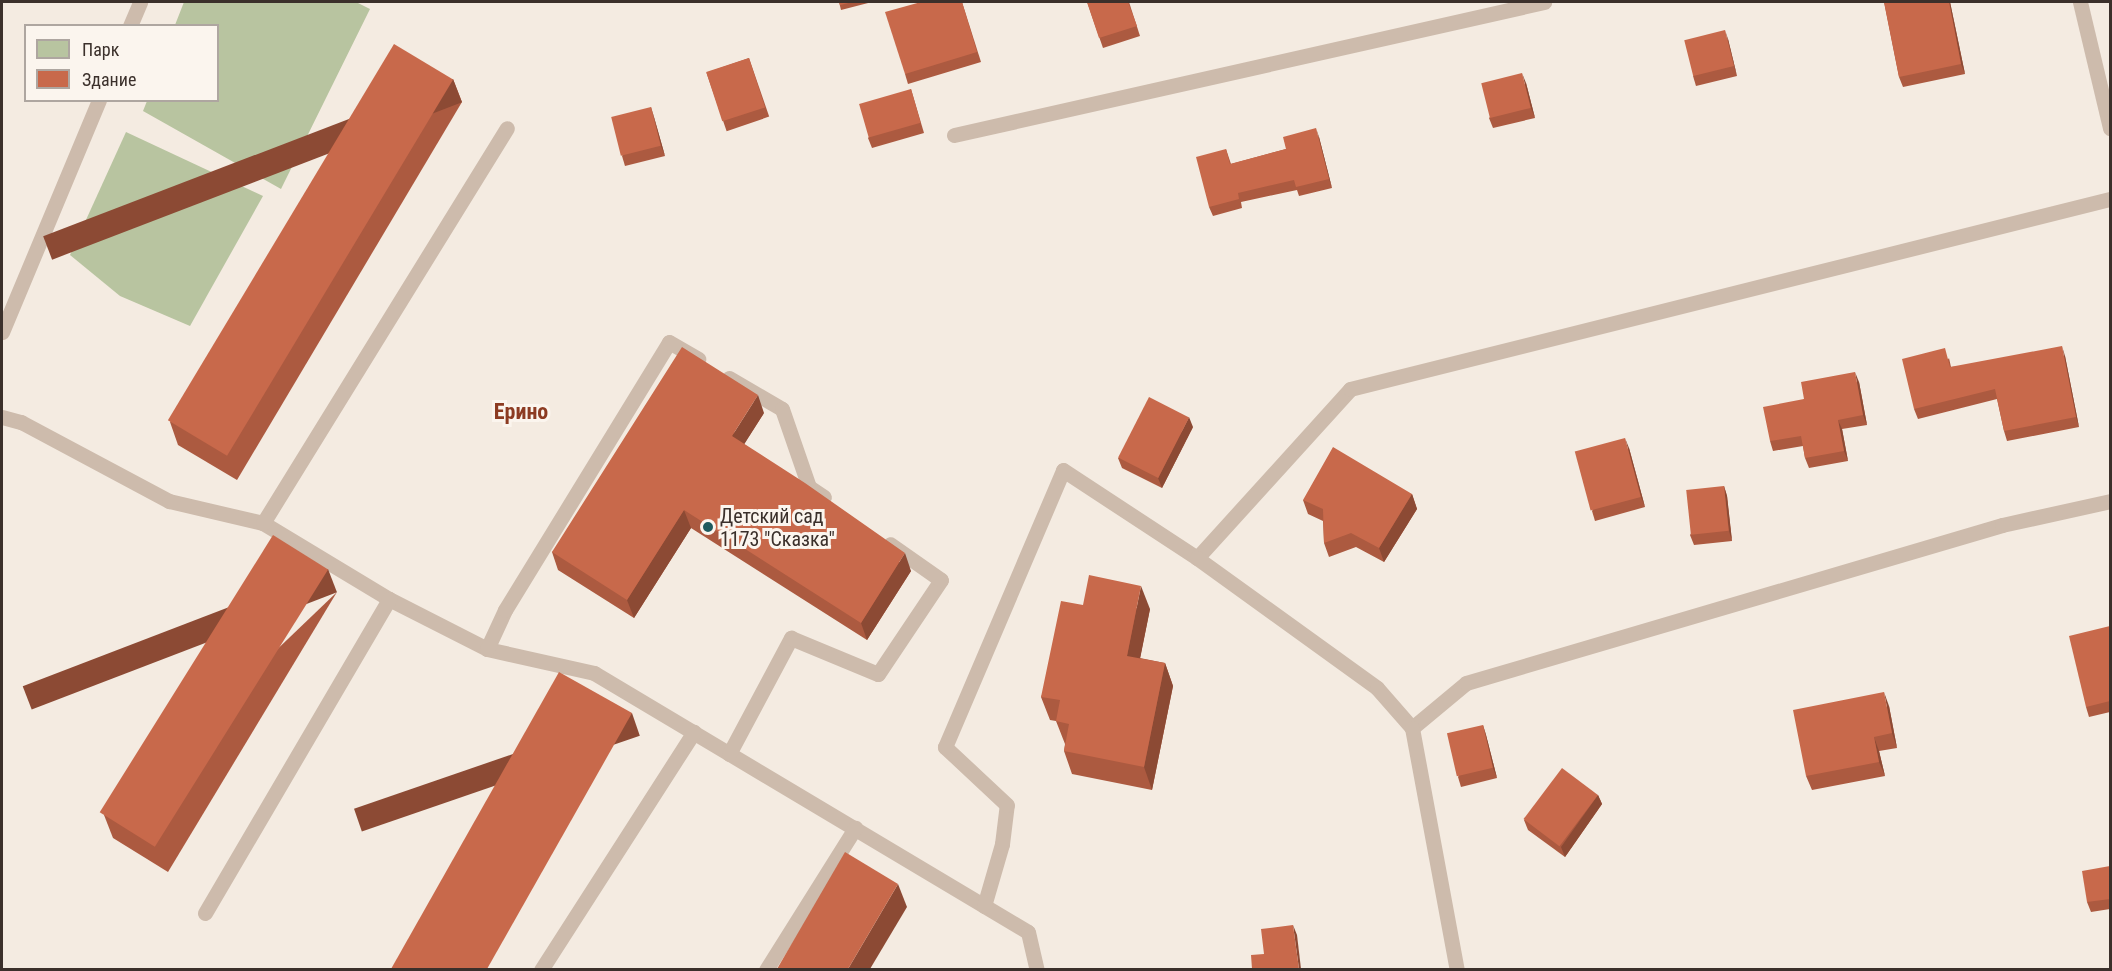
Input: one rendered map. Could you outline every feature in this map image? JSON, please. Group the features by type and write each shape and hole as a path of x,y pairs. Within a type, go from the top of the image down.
{"lane":[{"path":"131,24 140,2"},
{"path":"954,135 1544,2"},
{"path":"2080,2 2110,128"},
{"path":"2,332 98,102"},
{"path":"263,523 507,128"},
{"path":"1197,558 1350,389 2110,199"},
{"path":"487,649 505,610 669,342 782,409 809,486 837,507"},
{"path":"2,417 21,422 169,501 263,523 389,598 487,649 594,673 1028,932 1037,969"},
{"path":"984,906 1002,844 1007,805 945,747 1063,470 1197,558 1377,688 1412,728 1457,969"},
{"path":"1412,728 1466,683 2002,525 2110,501"},
{"path":"729,754 791,638 878,674 941,580 875,533"},
{"path":"205,913 389,598"},
{"path":"541,969 694,732"},
{"path":"766,969 855,828"}],"green space":[{"path":"184,2 356,2 370,9 281,189 143,111 147,102 219,102 219,24 175,24"},
{"path":"126,132 263,196 190,326 120,296 70,255"}],"building":[{"path":"921,2 962,2 977,52 905,74 885,12"},
{"path":"1087,2 1128,2 1137,26 1099,38"},
{"path":"1884,2 1949,2 1961,64 1899,77"},
{"path":"1725,30 1734,66 1693,76 1684,40"},
{"path":"394,44 453,80 227,456 168,420"},
{"path":"749,58 765,107 722,121 706,72"},
{"path":"1522,73 1531,108 1490,118 1481,83"},
{"path":"911,89 921,123 869,138 859,104"},
{"path":"651,107 661,146 621,156 611,117"},
{"path":"1316,128 1329,179 1296,187 1294,180 1238,193 1239,199 1209,207 1196,157 1226,149 1230,164 1286,149 1283,137"},
{"path":"2062,346 2076,417 2004,431 1995,389 1914,409 1902,359 1945,348 1950,367"},
{"path":"682,347 758,395 732,436 805,483 905,553 861,623 684,510 627,600 552,552"},
{"path":"1855,372 1863,415 1838,420 1844,451 1805,458 1801,436 1770,441 1763,407 1804,399 1801,382"},
{"path":"1149,397 1189,417 1158,478 1118,458"},
{"path":"1625,438 1641,497 1591,510 1575,451"},
{"path":"1333,447 1412,494 1379,548 1351,533 1324,543 1323,509 1303,500"},
{"path":"1724,486 1729,531 1691,535 1686,490"},
{"path":"273,535 328,569 155,847 100,812"},
{"path":"1089,575 1141,586 1127,656 1165,663 1144,767 1064,751 1069,724 1056,721 1060,700 1041,697 1061,601 1083,605"},
{"path":"2110,626 2110,701 2086,707 2069,636"},
{"path":"559,672 632,713 487,969 391,969"},
{"path":"1884,692 1892,733 1874,737 1879,762 1806,776 1793,710"},
{"path":"1483,725 1493,768 1457,776 1447,733"},
{"path":"1562,768 1598,795 1559,846 1523,819"},
{"path":"845,852 898,884 848,969 777,969"},
{"path":"2110,866 2110,899 2087,902 2082,871"},
{"path":"1293,925 1299,969 1252,969 1251,955 1264,954 1261,929"}],"place":[{"name":"Детский сад 1173 \"Сказка\"","path":"708,527"}],"district":[{"name":"Ерино","path":"521,412"}]}
